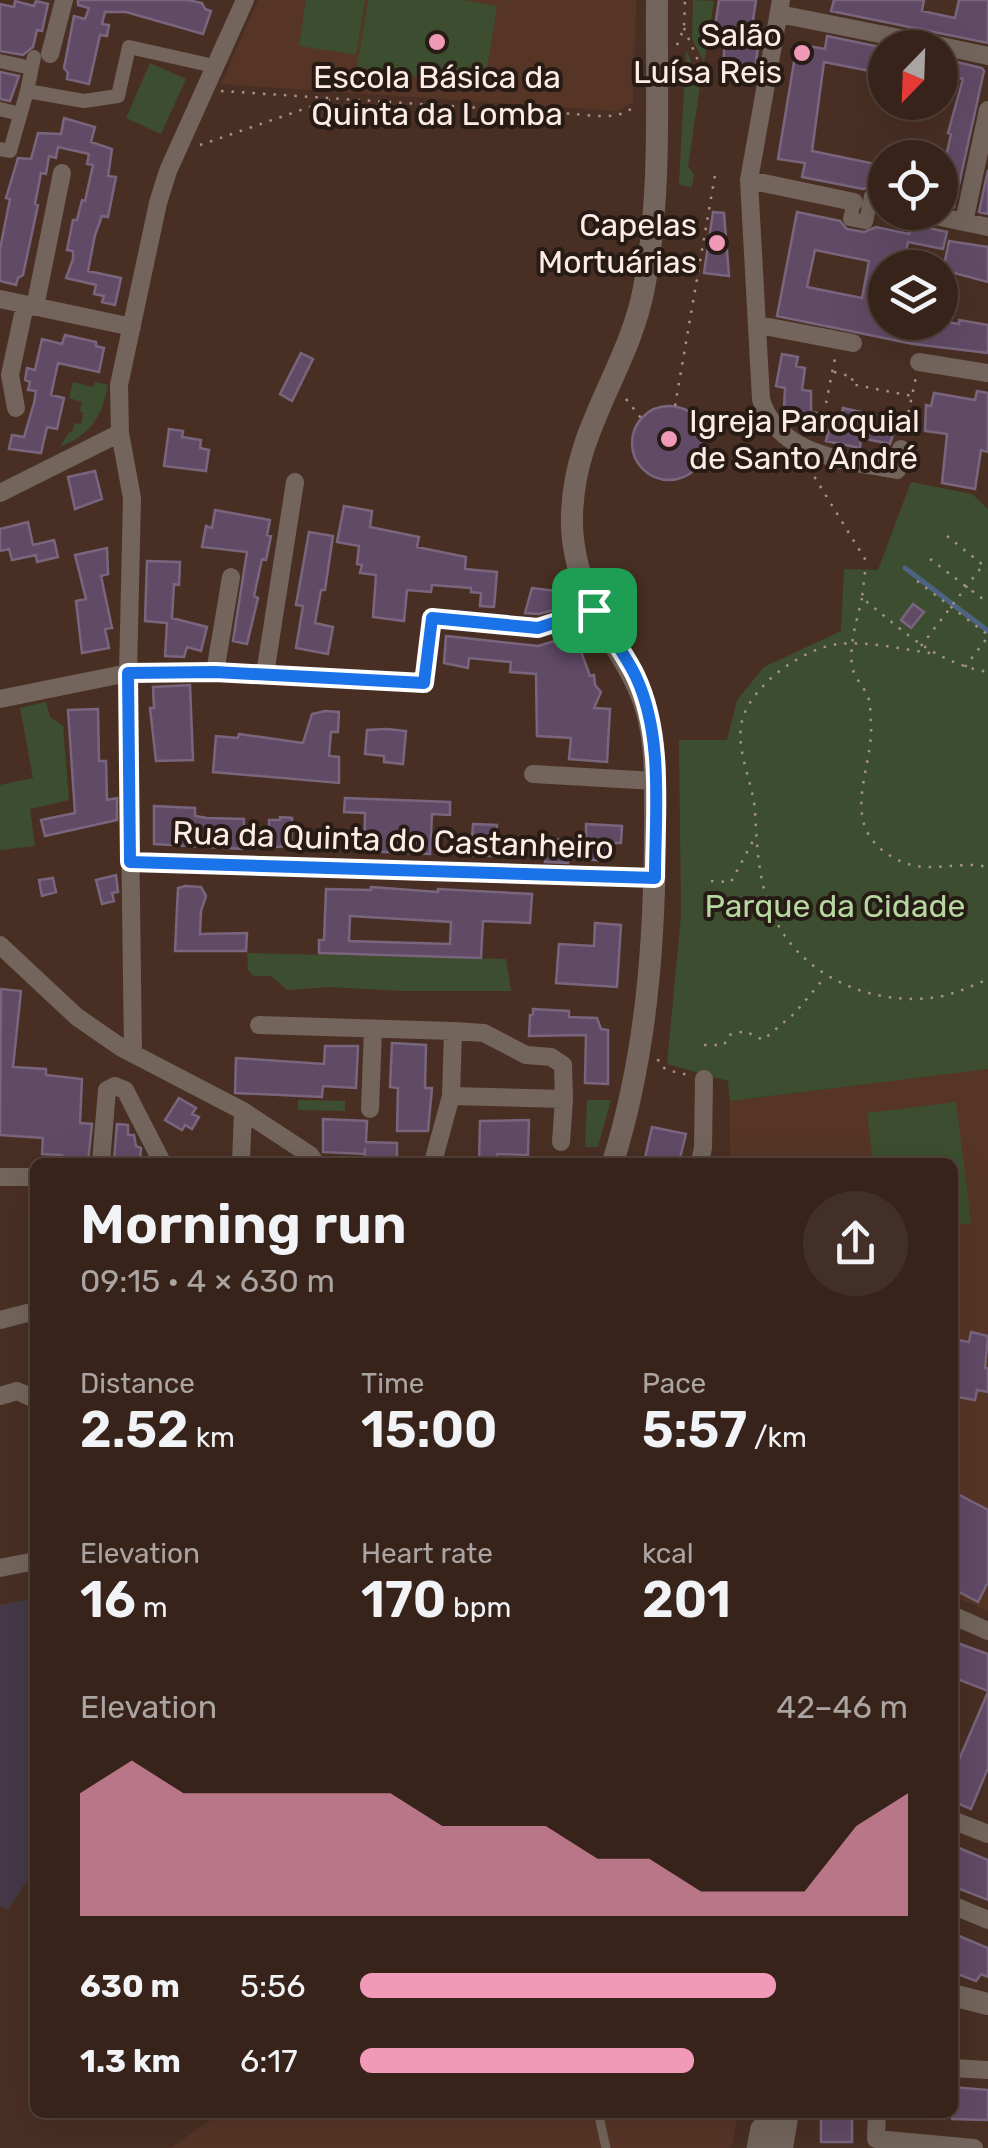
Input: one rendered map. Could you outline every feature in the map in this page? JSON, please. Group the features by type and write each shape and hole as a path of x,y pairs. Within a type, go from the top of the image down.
{"street":[{"path":"0,149 10,152 26,91 64,0"},
{"path":"96,444 119,385 158,203 206,73 245,0"},
{"path":"614,1158 626,1122 651,976 655,781 648,715 636,677 594,610 575,548 572,494 582,444 616,374 644,287 656,153 658,0"},
{"path":"900,449 897,470 796,445 778,432 766,416 761,399 748,180 780,7 988,56"},
{"path":"26,91 84,101 118,96 129,48 206,73"},
{"path":"0,62 38,60"},
{"path":"0,109 20,114"},
{"path":"964,222 988,110"},
{"path":"16,408 10,375 62,173"},
{"path":"748,180 862,199"},
{"path":"958,221 988,228"},
{"path":"0,299 132,327"},
{"path":"759,325 846,342"},
{"path":"919,362 988,374"},
{"path":"119,385 120,433 132,498 128,673 134,1054"},
{"path":"0,494 120,433"},
{"path":"265,674 295,482"},
{"path":"215,672 231,577"},
{"path":"432,618 538,628 594,610"},
{"path":"0,699 128,673 215,672 424,683"},
{"path":"533,774 655,781"},
{"name":"Rua da Quinta do Castanheiro","path":"130,862 655,878"},
{"path":"0,945 77,1018 134,1054 243,1110 312,1158"},
{"path":"258,1025 484,1034 526,1055 551,1056 563,1065 562,1142"},
{"path":"370,1109 373,1028"},
{"path":"434,1158 450,1096 452,1031"},
{"path":"700,1158 704,1079"},
{"path":"101,1158 106,1090 115,1086 124,1090 160,1158"},
{"path":"450,1096 564,1100"},
{"path":"241,1158 243,1110"},
{"path":"0,1177 30,1177"},
{"path":"0,1320 30,1313"},
{"path":"0,1396 18,1391 30,1397"},
{"path":"0,1568 30,1562"},
{"path":"958,1618 988,1631"},
{"path":"958,1822 988,1834"},
{"path":"958,1908 988,1920"},
{"path":"958,1996 988,2004"},
{"path":"958,2068 988,2070"},
{"path":"763,2148 766,2118"},
{"path":"782,2148 787,2118"},
{"path":"878,2118 876,2139 974,2148"}],"lane":[{"path":"750,2148 755,2127 762,2118"},
{"path":"600,2121 606,2148"}],"path":[{"path":"674,50 684,28 685,0"},
{"path":"684,28 699,63"},
{"path":"206,73 222,92 331,100 617,115 631,111 636,104"},
{"path":"180,145 218,141 331,100"},
{"path":"675,406 715,175"},
{"path":"818,445 832,372 846,342"},
{"path":"900,449 919,362"},
{"path":"832,372 853,376 851,384 912,396"},
{"path":"620,397 631,402 641,418"},
{"path":"796,445 868,564"},
{"path":"946,536 988,569"},
{"path":"930,559 988,603"},
{"path":"921,646 983,565"},
{"path":"865,572 852,646 852,670 869,700 872,737 859,796 870,836 895,859 909,865 926,868 971,863 988,867"},
{"path":"917,581 988,636 964,668"},
{"path":"862,598 930,653 964,668 988,672"},
{"path":"424,683 432,618"},
{"path":"930,653 840,644 797,658 764,684 742,721 757,860 773,915 796,949 826,976 878,996 908,1000 942,997 988,979"},
{"path":"711,880 730,882 756,836"},
{"path":"704,1045 724,1045 728,1035 739,1032 751,1032 763,1040 794,1013 826,976"},
{"path":"657,1054 659,1064 667,1070 704,1079"}],"shaded area":[{"name":"Escola Básica da Quinta da Lomba","path":"258,0 636,0 633,102 618,111 221,84"},
{"path":"988,1069 988,1611 958,1598 958,1158 730,1158 730,1101"},
{"path":"30,1599 30,1876 8,1910 0,1906 0,1605"},
{"path":"214,2118 738,2118 731,2148 170,2148"}],"green space":[{"path":"306,0 365,0 356,55 299,46"},
{"path":"368,0 464,0 497,6 484,88 357,67"},
{"path":"693,0 714,1 704,62 692,39"},
{"path":"686,50 695,70 702,72 688,167 694,174 692,187 679,185"},
{"path":"150,63 186,79 161,134 126,118"},
{"path":"73,382 93,387 95,382 108,385 93,423 60,447 75,423 81,424 82,402 69,398"},
{"name":"Parque da Cidade","path":"911,482 972,494 988,509 988,1069 730,1101 728,1081 667,1064 681,916 679,740 727,740 737,700 764,667 841,631 844,569 878,570"},
{"path":"46,702 50,717 63,726 69,800 30,809 35,846 0,850 0,785 33,778 20,708"},
{"path":"247,953 506,959 511,991 330,987 287,990 271,976 254,976 248,970"},
{"path":"298,1100 345,1101 345,1111 298,1110"},
{"path":"587,1100 611,1100 598,1147 585,1147"},
{"path":"956,1102 971,1223 958,1224 958,1158 873,1158 867,1113"}],"building":[{"path":"78,0 188,0 202,3 211,11 203,34 126,12 105,12 102,24 109,25 107,36 100,35 89,84 67,79 64,68 74,16 85,19 89,8 78,5"},
{"path":"719,0 756,0 750,40 759,41 754,75 723,70 725,36 714,34"},
{"path":"834,0 924,0 922,11 955,18 959,0 988,0 988,43 958,37 958,30 924,30 831,11"},
{"path":"15,1 34,6 36,1 48,4 42,31 37,30 33,47 23,55 0,51 0,4 14,7"},
{"path":"827,36 868,44 868,71 824,62 812,151 868,163 868,188 802,177 805,163 778,159 797,44 825,49"},
{"path":"958,62 984,71 958,189 958,140 950,140 948,133 952,120 958,120 963,79 958,78"},
{"path":"0,72 19,76 10,101 0,99"},
{"path":"64,118 95,127 91,142 112,149 108,176 116,177 108,217 102,216 88,271 121,278 115,305 102,302 104,296 94,294 96,285 66,278 73,259 73,251 67,250 73,220 77,220 82,200 85,201 93,165 87,164 89,154 58,147 56,158 49,156 46,174 41,173 23,275 16,285 0,281 0,249 10,199 6,198 18,158 31,159 38,133 61,134"},
{"path":"988,170 988,214 979,212"},
{"name":"Capelas Mortuárias","path":"713,212 724,213 729,276 704,273"},
{"path":"797,212 840,221 847,229 864,232 947,232 943,249 908,242 906,250 868,250 868,261 815,250 807,287 862,298 868,266 868,335 777,316"},
{"path":"949,241 988,247 988,282 958,274 958,250 947,250"},
{"path":"959,320 988,325 988,353 894,340 958,340"},
{"path":"65,335 96,342 96,346 104,348 99,372 58,363 51,395 64,398 57,429 47,427 41,453 9,449 12,435 24,437 34,403 36,391 28,390 30,382 25,380 27,368 35,370 42,339 62,344"},
{"path":"301,353 313,359 292,401 280,394"},
{"path":"782,354 798,357 796,366 805,368 802,390 811,391 811,412 841,417 843,408 888,418 886,427 895,429 890,444 861,438 860,448 826,441 829,429 792,422 794,412 784,410 785,388 776,386"},
{"path":"977,391 988,393 988,452 981,450 975,489 942,483 947,434 925,431 926,405 931,406 934,393 975,400"},
{"name":"Igreja Paroquial de Santo André","path":"669,406 695,417 706,443 695,469 669,480 643,469 632,443 643,417"},
{"path":"169,429 183,431 182,437 201,440 200,448 209,450 206,471 164,466"},
{"path":"95,471 102,499 75,509 68,477"},
{"path":"344,506 372,511 370,527 419,537 417,547 466,557 465,569 497,572 494,607 480,606 481,593 471,592 471,588 432,585 431,592 407,590 404,621 373,617 376,575 360,573 359,546 337,542"},
{"path":"215,510 270,520 267,535 271,536 266,560 262,559 247,644 233,641 247,552 202,547 206,526 212,528"},
{"path":"28,522 33,545 54,540 58,557 37,562 36,555 12,560 9,549 0,551 0,529"},
{"path":"309,532 333,536 325,590 321,590 315,623 333,627 328,654 296,648 303,606 296,605"},
{"path":"107,548 108,574 101,576 112,628 105,629 109,648 82,653 76,601 86,599 75,555"},
{"path":"147,561 180,562 172,618 207,627 201,651 187,647 184,657 165,656 167,623 145,621"},
{"path":"532,588 557,591 554,610 525,613"},
{"path":"913,604 924,612 911,628 901,620"},
{"path":"575,635 590,676 594,675 601,692 594,708 610,709 607,762 569,759 571,738 537,736 536,674 510,672 511,662 469,658 468,668 444,663 446,636 538,646"},
{"path":"190,685 193,760 156,761 150,708 154,708 153,687"},
{"path":"98,709 99,761 106,761 107,800 117,798 117,820 45,836 41,820 75,813 68,710"},
{"path":"339,712 338,732 331,732 329,756 339,757 339,783 213,772 216,736 238,738 239,734 303,743 312,714"},
{"path":"367,730 406,731 403,764 365,754"},
{"path":"345,798 450,802 450,815 432,814 430,854 364,851 365,813 344,812"},
{"path":"154,806 195,808 195,816 207,818 244,819 243,849 154,844"},
{"path":"292,818 291,846 252,848 269,831 269,820"},
{"path":"473,824 497,825 496,837 509,838 508,857 471,855"},
{"path":"586,824 622,826 621,843 609,843 608,861 568,858 568,863 545,862 546,840 586,839"},
{"path":"116,875 118,892 112,893 114,901 102,904 96,880"},
{"path":"53,878 56,892 42,896 39,880"},
{"path":"201,887 206,896 200,934 247,933 246,951 175,951 178,888"},
{"path":"326,889 532,894 530,923 483,921 481,958 319,953 319,940 324,940","holes":["350,916 451,922 450,944 349,941"]},
{"path":"595,923 621,925 617,987 556,983 559,944 594,946"},
{"path":"1,989 21,991 13,1067 46,1069 46,1075 82,1079 80,1123 92,1124 88,1158 42,1154 43,1138 0,1135"},
{"path":"533,1009 569,1011 569,1017 597,1018 601,1029 608,1030 608,1084 585,1083 586,1035 529,1036"},
{"path":"392,1043 426,1045 425,1088 432,1088 428,1131 397,1131 398,1088 390,1087"},
{"path":"325,1046 358,1046 356,1088 323,1086 322,1097 235,1093 236,1058 324,1064"},
{"path":"179,1098 196,1108 192,1114 199,1117 192,1129 185,1125 182,1130 165,1120"},
{"path":"323,1119 367,1121 366,1142 397,1143 397,1158 323,1152"},
{"path":"529,1120 528,1155 479,1158 480,1121"},
{"path":"117,1124 128,1125 128,1135 134,1135 136,1146 141,1148 140,1158 114,1158"},
{"path":"652,1127 686,1134 680,1158 645,1158"},
{"path":"971,1332 988,1336 988,1392 977,1390 975,1400 958,1397 958,1340 969,1342"},
{"path":"958,1494 988,1510 988,1582 978,1602 958,1591"},
{"path":"958,1643 988,1654 988,1691 958,1679"},
{"path":"988,1692 988,1768 971,1809 958,1804 958,1762"},
{"path":"958,1848 988,1860 988,1900 958,1888"},
{"path":"958,1936 988,1948 988,1977 981,1974 976,1981 958,1974"},
{"path":"958,2088 988,2090 988,2120 952,2119 958,2118"},
{"path":"821,2118 852,2118 852,2142 821,2142"}],"waterway":[{"path":"905,568 988,631"}],"place":[{"name":"Escola Básica da Quinta da Lomba","path":"437,42"},
{"name":"Salão Luísa Reis","path":"802,53"},
{"name":"Capelas Mortuárias","path":"717,243"},
{"name":"Igreja Paroquial de Santo André","path":"669,439"}],"route":[{"path":"594,610 636,677 648,715 655,781 655,878 130,862 128,673 215,672 424,683 432,618 538,628 594,610"}]}
